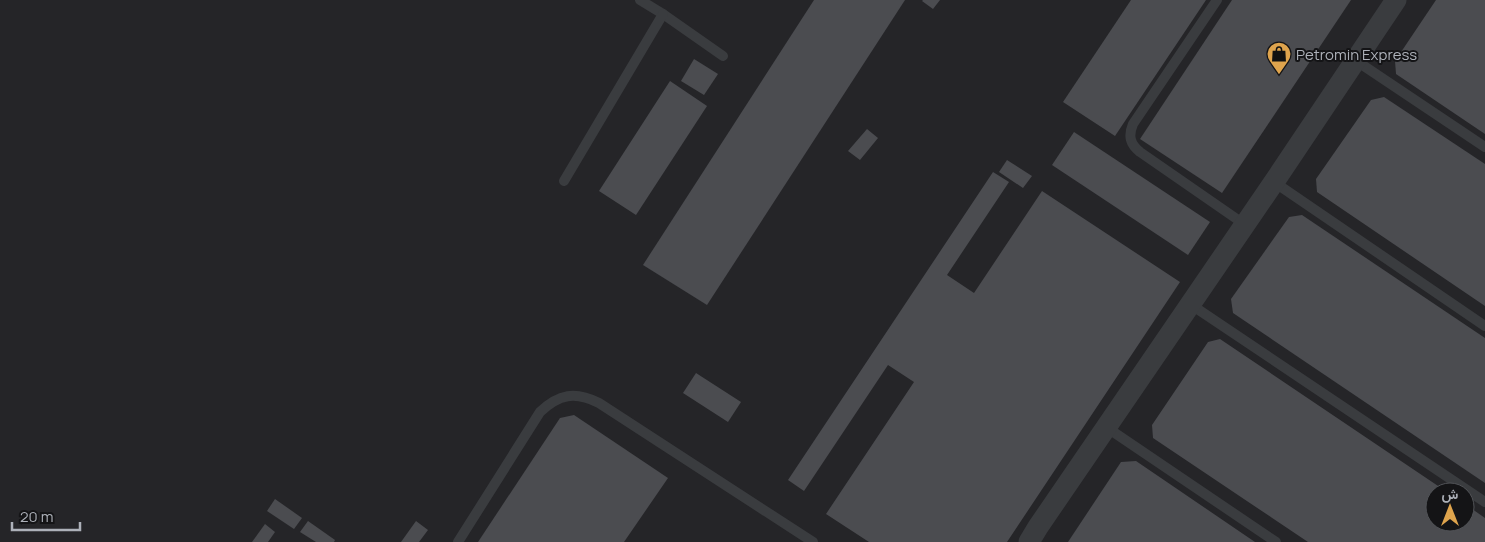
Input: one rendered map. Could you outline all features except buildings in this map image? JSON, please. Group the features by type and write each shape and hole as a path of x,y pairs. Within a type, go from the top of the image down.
{"street":[{"path":"1029,542 1396,0"}],"lane":[{"path":"640,0 723,56"},
{"path":"1217,0 1133,124 1130,140 1140,152 1244,224"},
{"path":"564,180 663,14"},
{"path":"1354,60 1485,147"},
{"path":"1274,182 1485,326"},
{"path":"1190,304 1485,502"},
{"path":"458,542 540,412 549,403 561,397 574,395 587,397 598,403 813,542"},
{"path":"1106,427 1276,542"}],"shaded area":[{"path":"0,0 1485,0 1485,542 0,542"}],"place":[{"name":"Petromin Express","path":"1279,75"}]}
